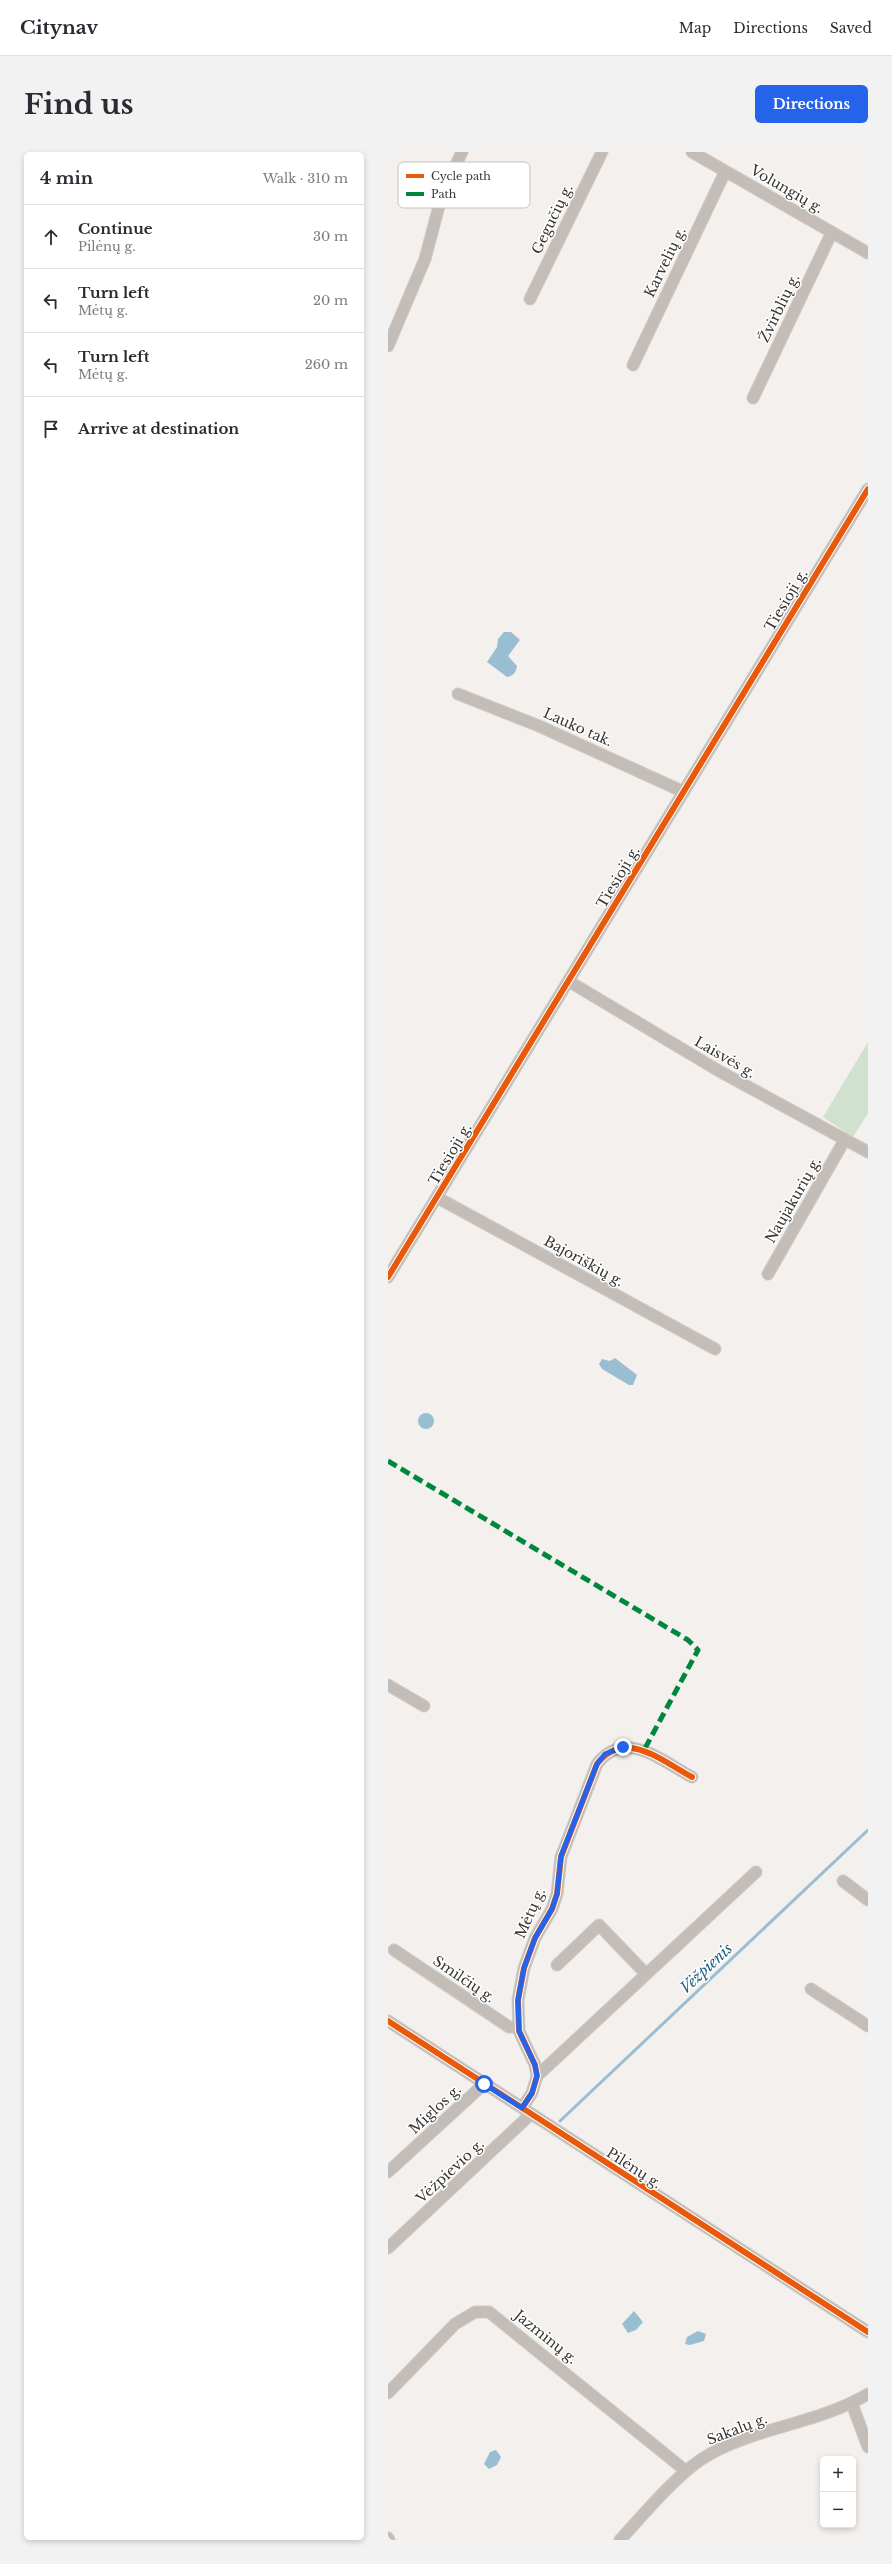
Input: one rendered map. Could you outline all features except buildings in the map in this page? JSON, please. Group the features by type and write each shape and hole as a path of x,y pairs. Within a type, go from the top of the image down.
{"street":[{"path":"457,162 462,152"},
{"name":"Gegučių g.","path":"530,299 602,152"},
{"name":"Volungių g.","path":"692,152 868,253"},
{"name":"Karvelių g.","path":"632,365 725,172"},
{"path":"388,346 425,260 439,208"},
{"name":"Žvirblių g.","path":"753,398 832,232"},
{"name":"Tiesioji g.","path":"388,1277 570,982 868,489"},
{"name":"Lauko tak.","path":"458,694 534,724 684,792"},
{"name":"Laisvės g.","path":"570,982 719,1071 844,1141 868,1152"},
{"name":"Naujakurių g.","path":"768,1274 844,1141"},
{"name":"Bajoriškių g.","path":"438,1198 715,1350"},
{"path":"388,1685 424,1706"},
{"name":"Mėtų g.","path":"537,2076 535,2065 519,2027 518,2000 524,1968 535,1938 552,1909 557,1894 561,1856 597,1764 605,1754 613,1749 630,1747 651,1754 692,1777"},
{"path":"526,2111 537,2076 756,1872"},
{"path":"842,1882 868,1900"},
{"path":"557,1965 599,1925 646,1974"},
{"name":"Smilčių g.","path":"394,1950 509,2027 519,2027"},
{"path":"811,1989 868,2026"},
{"name":"Pilėnų g.","path":"388,2021 868,2332"},
{"name":"Miglos g.","path":"388,2172 484,2084"},
{"name":"Vėžpievio g.","path":"388,2248 526,2111"},
{"name":"Jazminų g.","path":"388,2393 455,2324 475,2312 489,2312 686,2471"},
{"name":"Sakalų g.","path":"620,2540 686,2471 718,2450 852,2404 868,2394"},
{"path":"852,2404 868,2447"}],"green space":[{"path":"868,1042 868,1113 853,1137 823,1117"}],"water":[{"path":"504,632 511,632 520,640 508,656 517,666 516,671 513,675 507,677 487,662 497,647 498,639"},
{"path":"615,1358 637,1375 633,1385 629,1385 602,1369 599,1364 602,1359 610,1361"},
{"path":"426,1413 433,1418 434,1421 429,1428 426,1429 419,1424 418,1421 423,1414"},
{"path":"634,2311 643,2322 636,2330 628,2333 622,2324"},
{"path":"698,2331 706,2334 704,2341 690,2345 685,2344 687,2337"},
{"path":"496,2450 501,2457 497,2465 489,2469 484,2464 490,2452"}],"waterway":[{"name":"Vėžpienis","path":"560,2121 868,1830"}],"marked path":[{"path":"388,1461 688,1640 698,1650 643,1752"}],"cycle path":[{"path":"388,1277 868,489"},
{"path":"522,2108 532,2093 537,2076 535,2065 519,2031 518,2000 524,1968 535,1938 552,1909 557,1894 561,1857 597,1764 608,1754 619,1749 631,1748 656,1756 692,1777"},
{"path":"388,2021 868,2332"}],"route":[{"path":"484,2084 522,2108 536,2086 537,2076 535,2065 519,2031 518,2000 524,1968 535,1938 552,1909 557,1894 561,1856 597,1764 605,1754 613,1749 623,1747"}]}
